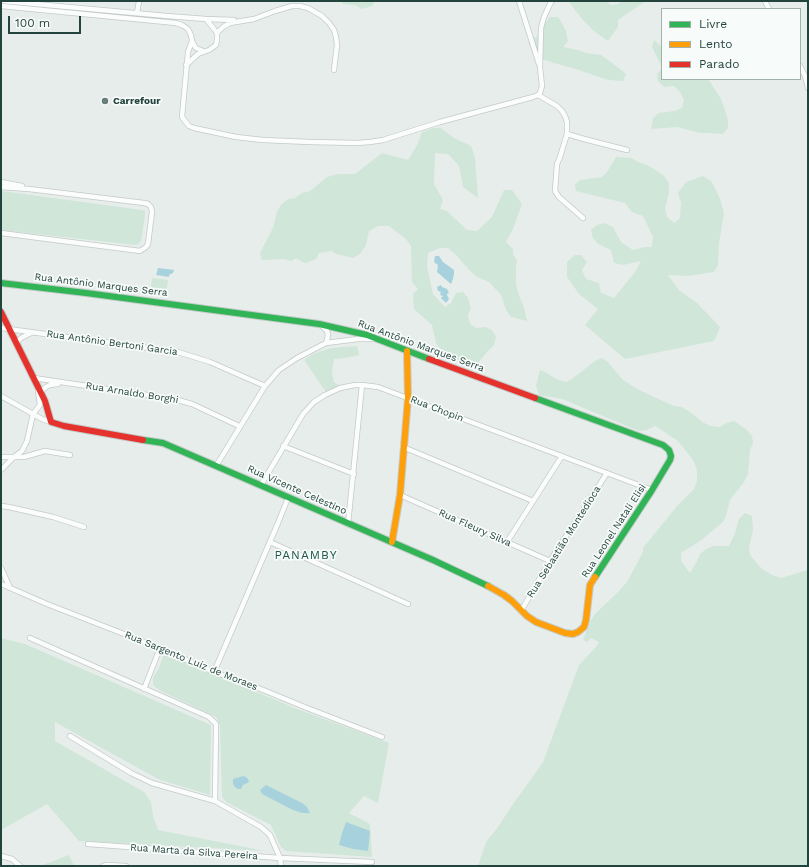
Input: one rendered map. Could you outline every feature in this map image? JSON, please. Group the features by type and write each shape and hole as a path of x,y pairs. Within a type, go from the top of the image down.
{"street":[{"path":"4,1 191,18 242,21"},
{"path":"137,13 139,1"},
{"path":"519,1 540,67"},
{"path":"192,41 188,52 186,65 182,117 189,126 236,137 263,140 357,143 383,140 440,122 538,95 542,86 540,67 541,28 544,17 552,1"},
{"path":"1,6 182,24 188,29 196,48 203,51"},
{"path":"217,34 230,23 254,19 292,6 308,8 322,16 329,23 336,37 337,45 334,70"},
{"path":"186,65 194,56 203,51 209,50 216,45 217,34 206,19"},
{"path":"801,68 808,88"},
{"path":"538,95 562,110 565,116 567,122 567,134 557,164 555,191 559,197 583,218"},
{"path":"567,134 627,150"},
{"path":"1,182 29,189"},
{"path":"1,187 144,203 151,207 152,212 148,244 144,249 136,251 1,233"},
{"name":"Rua Antônio Marques Serra","path":"1,283 319,324 356,332 662,444 669,450 671,454 670,460"},
{"path":"1,312 45,401 51,422"},
{"path":"319,324 327,331 328,340 326,343"},
{"name":"Rua Antônio Bertoni Garcia","path":"1,328 178,352 210,362 265,386"},
{"path":"17,346 18,341 21,338 32,332"},
{"path":"216,466 239,426 265,386 279,370 289,362 326,343 358,339 378,339"},
{"path":"392,542 400,495 408,398 407,351"},
{"name":"Rua Arnaldo Borghi","path":"34,378 174,398 192,404 239,426"},
{"name":"Rua Arnaldo Borghi","path":"39,390 50,385 68,384"},
{"path":"348,524 362,385"},
{"name":"Rua Chopin","path":"261,485 303,414 314,402 340,388 362,385 378,387 652,490"},
{"path":"1,470 22,451 33,414 40,405 39,390"},
{"name":"Rua Vicente Celestino","path":"1,396 42,419 64,426 163,443 392,542 492,588 512,600 521,611 536,622 565,633 573,634"},
{"path":"283,446 354,474"},
{"path":"403,447 533,501"},
{"path":"1,457 24,457 45,451 70,455"},
{"path":"507,542 562,456"},
{"name":"Rua Leonel Natali Elisi","path":"573,634 584,627 590,585 670,460"},
{"name":"Rua Sebastião Montedioca","path":"521,611 550,561 607,473"},
{"name":"Rua Fleury Silva","path":"400,495 550,561"},
{"path":"214,672 288,498"},
{"path":"1,506 53,517 84,527"},
{"path":"270,542 408,604"},
{"path":"1,568 10,589"},
{"name":"Rua Sargento Luíz de Moraes","path":"1,584 47,604 160,648 214,672 251,685 382,737"},
{"path":"30,638 209,717 216,724 215,801"},
{"path":"144,688 160,648"},
{"path":"70,736 131,773 152,783 215,801 266,831 270,835 280,858 281,866"},
{"name":"Rua Marta da Silva Pereira","path":"88,844 280,858 372,862"},
{"path":"1,856 12,859 20,866"},
{"name":"Rua Marta da Silva Pereira","path":"103,866 126,866"}],"green space":[{"path":"342,1 375,1 372,6 362,9 355,5 343,4"},
{"path":"568,1 607,1 611,5 618,4 622,1 646,1 618,20 618,27 608,41 594,31 583,20"},
{"path":"550,17 558,17 566,31 568,41 563,47 601,55 626,74 623,81 608,80 539,58 528,43 537,36"},
{"path":"654,40 661,46 661,65 652,47"},
{"path":"661,70 661,80 709,80 721,99 728,120 728,128 723,134 700,133 677,127 651,129 653,118 659,113 675,111 682,108 684,100 680,92 674,86 664,87 658,81 657,74"},
{"path":"433,128 441,128 454,138 471,146 475,157 478,198 463,187 459,166 448,154 435,153 434,184 443,200 440,209 447,211 467,230 477,231 492,217 504,190 512,190 522,204 513,229 506,242 513,249 513,255 517,260 516,284 527,321 511,317 506,310 501,295 489,282 477,277 470,271 448,248 440,248 428,253 427,266 433,294 445,307 451,303 456,293 463,292 468,298 471,308 468,315 470,324 476,328 485,327 492,330 496,337 494,345 478,363 471,368 465,363 443,353 436,343 432,325 414,309 413,294 418,289 412,282 411,246 406,239 389,226 378,226 369,231 366,245 360,254 353,258 336,254 332,251 319,253 316,259 306,263 296,258 292,261 283,259 262,260 260,253 273,228 277,212 281,205 288,199 295,198 302,193 310,191 327,177 338,174 355,174 382,153 408,160 417,145 422,132"},
{"path":"616,157 631,158 649,166 663,175 669,183 669,193 665,208 667,217 674,223 680,218 681,203 678,193 686,182 703,176 711,181 715,188 724,213 719,243 718,265 714,272 688,276 668,275 679,290 697,303 720,327 714,341 625,359 585,325 598,309 579,294 567,277 567,262 575,255 581,255 587,262 582,270 586,279 599,283 601,293 614,298 635,272 641,261 623,265 614,263 611,250 598,244 593,238 591,230 597,225 604,223 613,227 621,242 633,250 652,247 653,237 643,216 632,212 625,203 576,191 575,185 580,180 602,177 607,172"},
{"path":"1,191 145,211 141,241 135,245 1,230"},
{"path":"152,278 168,280 167,289 151,287"},
{"path":"357,346 359,355 334,359 332,374 334,382 340,386 326,392 304,360 313,354 331,348"},
{"path":"602,358 608,362 623,380 637,389 674,406 682,407 704,423 711,426 720,427 726,423 734,421 747,430 752,436 753,443 750,450 748,474 744,482 730,500 723,522 700,541 681,553 681,561 690,573 700,554 706,549 714,546 729,546 739,519 745,513 752,516 753,529 749,548 750,555 762,569 781,578 808,570 808,866 478,866 486,842 543,762 579,665 599,642 591,638 587,642 583,640 590,622 595,614 627,582 643,552 643,548 677,506 694,489 697,481 697,470 693,460 678,441 655,426 647,430 639,431 562,399 539,395 536,386 540,370 558,380 566,382 595,361"},
{"path":"1,638 25,644 211,725 210,795 160,780 55,722 55,741 144,792 151,802 153,816 158,830 265,851 79,841 47,804 1,830"},
{"path":"167,655 300,710 389,743 378,803 364,796 349,813 370,824 372,857 286,851 281,847 271,825 226,802 222,797 220,725 216,717 159,690 153,685 153,678 159,668 163,656"},
{"path":"69,855 74,866 40,866"}],"water":[{"path":"435,256 439,256 443,262 454,270 451,284 437,272 438,265 434,262"},
{"path":"158,268 174,270 169,277 156,275"},
{"path":"441,285 447,289 449,293 447,295 449,299 446,303 441,298 443,296 440,295 441,292 438,291 437,287"},
{"path":"243,776 248,779 249,782 243,785 241,789 238,789 233,784 233,779"},
{"path":"266,785 302,803 307,807 310,813 302,813 293,810 262,794 260,790"},
{"path":"346,822 370,831 368,851 339,845"}],"traffic: fast":[{"path":"1,283 319,324 367,335 429,359"},
{"path":"535,398 663,445 669,450 671,456 670,460 595,577"},
{"path":"143,440 163,443 433,560 488,586"}],"traffic: slow":[{"path":"392,542 400,495 408,398 407,351"},
{"path":"488,586 504,595 527,616 536,622 565,633 573,634 584,627 590,585 595,577"}],"traffic: jam":[{"path":"1,312 45,401 51,422 64,426 143,440"},
{"path":"429,359 535,398"}],"place":[{"name":"Carrefour","path":"105,101"}],"district":[{"name":"PANAMBY","path":"306,555"}]}
